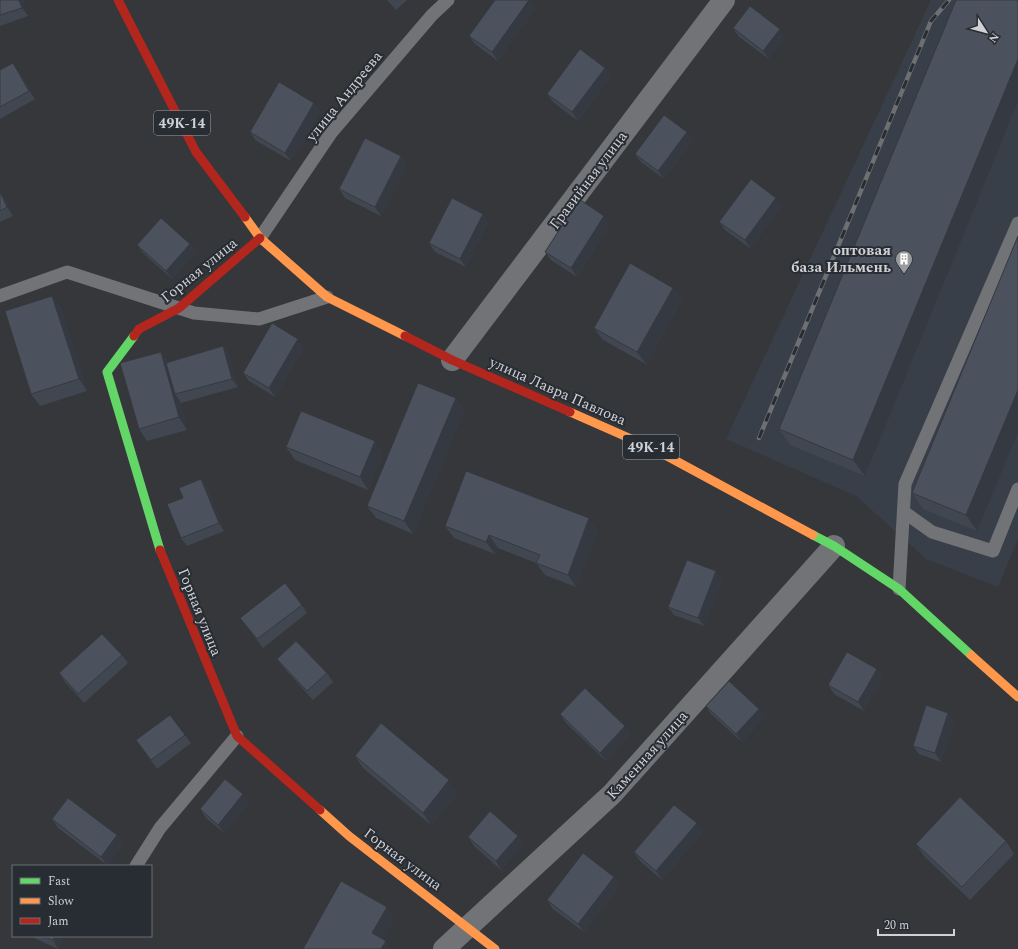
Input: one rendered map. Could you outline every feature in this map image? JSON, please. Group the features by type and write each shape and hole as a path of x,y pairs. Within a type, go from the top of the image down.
{"main road":[{"name":"49К-14","path":"118,0 196,152 260,238"},
{"name":"улица Лавра Павлова","path":"260,238 327,297 452,360 654,449 834,546 899,589 1018,697"},
{"name":"Горная улица","path":"260,238 178,308 139,330 107,372 160,551 237,736 349,836 495,949"}],"street":[{"name":"Гравийная улица","path":"452,360 724,0"},
{"name":"Каменная улица","path":"444,949 469,928 612,794 834,546"}],"lane":[{"name":"улица Андреева","path":"260,238 331,133 432,15 448,0"},
{"path":"899,589 905,484 1018,223"},
{"path":"0,296 67,272 194,313 259,319 327,297"},
{"path":"904,512 932,532 992,551 1018,489"},
{"path":"137,865 160,828 237,736"}],"shaded area":[{"path":"931,0 1018,0 1018,539 998,587 926,559 856,496 726,439"}],"building":[{"path":"0,0 19,0 22,8 0,15"},
{"path":"495,0 529,0 492,52 469,36"},
{"name":"оптовая база Ильмень","path":"956,0 1018,0 1018,59 853,460 779,429"},
{"path":"750,6 780,29 763,51 733,28"},
{"path":"580,49 605,68 572,112 547,94"},
{"path":"13,63 29,91 0,107 0,70"},
{"path":"279,82 314,103 285,153 250,132"},
{"path":"664,115 687,132 658,171 635,154"},
{"path":"365,138 401,156 375,207 339,189"},
{"path":"751,179 776,198 745,240 719,222"},
{"path":"0,192 7,207 0,211"},
{"path":"452,198 483,214 460,259 429,243"},
{"path":"579,199 604,216 571,268 545,252"},
{"path":"161,218 190,244 166,271 137,245"},
{"path":"1018,236 1018,390 966,515 912,493"},
{"path":"630,263 673,288 637,352 594,328"},
{"path":"52,296 79,379 31,394 5,311"},
{"path":"272,323 298,339 269,388 243,373"},
{"path":"223,346 232,379 175,394 166,363"},
{"path":"161,352 179,417 139,429 120,363"},
{"path":"418,383 456,398 404,521 367,506"},
{"path":"301,411 375,441 360,477 286,447"},
{"path":"466,471 589,518 568,575 536,563 540,555 489,535 486,542 445,526"},
{"path":"201,479 219,523 181,538 167,504 183,498 179,488"},
{"path":"687,560 716,571 698,618 668,607"},
{"path":"285,583 302,605 257,639 240,618"},
{"path":"102,634 122,655 78,694 59,673"},
{"path":"296,641 327,673 307,691 277,659"},
{"path":"847,652 877,669 858,702 828,685"},
{"path":"729,681 759,709 736,734 706,706"},
{"path":"585,688 625,726 600,753 560,714"},
{"path":"926,705 948,713 935,753 913,746"},
{"path":"170,715 185,735 151,760 136,740"},
{"path":"381,723 449,780 423,813 355,756"},
{"path":"225,779 243,794 218,825 200,809"},
{"path":"960,797 1006,841 962,887 916,844"},
{"path":"68,798 117,835 101,857 52,819"},
{"path":"674,805 697,823 656,871 634,852"},
{"path":"490,811 518,836 496,861 468,837"},
{"path":"583,853 614,877 578,924 547,900"},
{"path":"341,881 387,907 372,933 386,941 381,949 303,949"},
{"path":"46,937 54,937 53,940"}],"railway":[{"path":"759,438 931,21 949,0"}],"traffic: fast":[{"path":"134,336 107,372 160,550"},
{"path":"813,535 834,546 899,589 971,655"}],"traffic: slow":[{"path":"245,217 260,238 327,297 405,336"},
{"path":"570,412 654,449 813,535"},
{"path":"971,655 1018,697"},
{"path":"320,810 349,836 495,949"}],"traffic: jam":[{"path":"118,0 196,152 245,217"},
{"path":"134,336 139,329 179,308 260,238"},
{"path":"405,336 452,360 570,412"},
{"path":"160,550 237,736 320,810"}],"place":[{"name":"оптовая база Ильмень","path":"904,274"}]}
